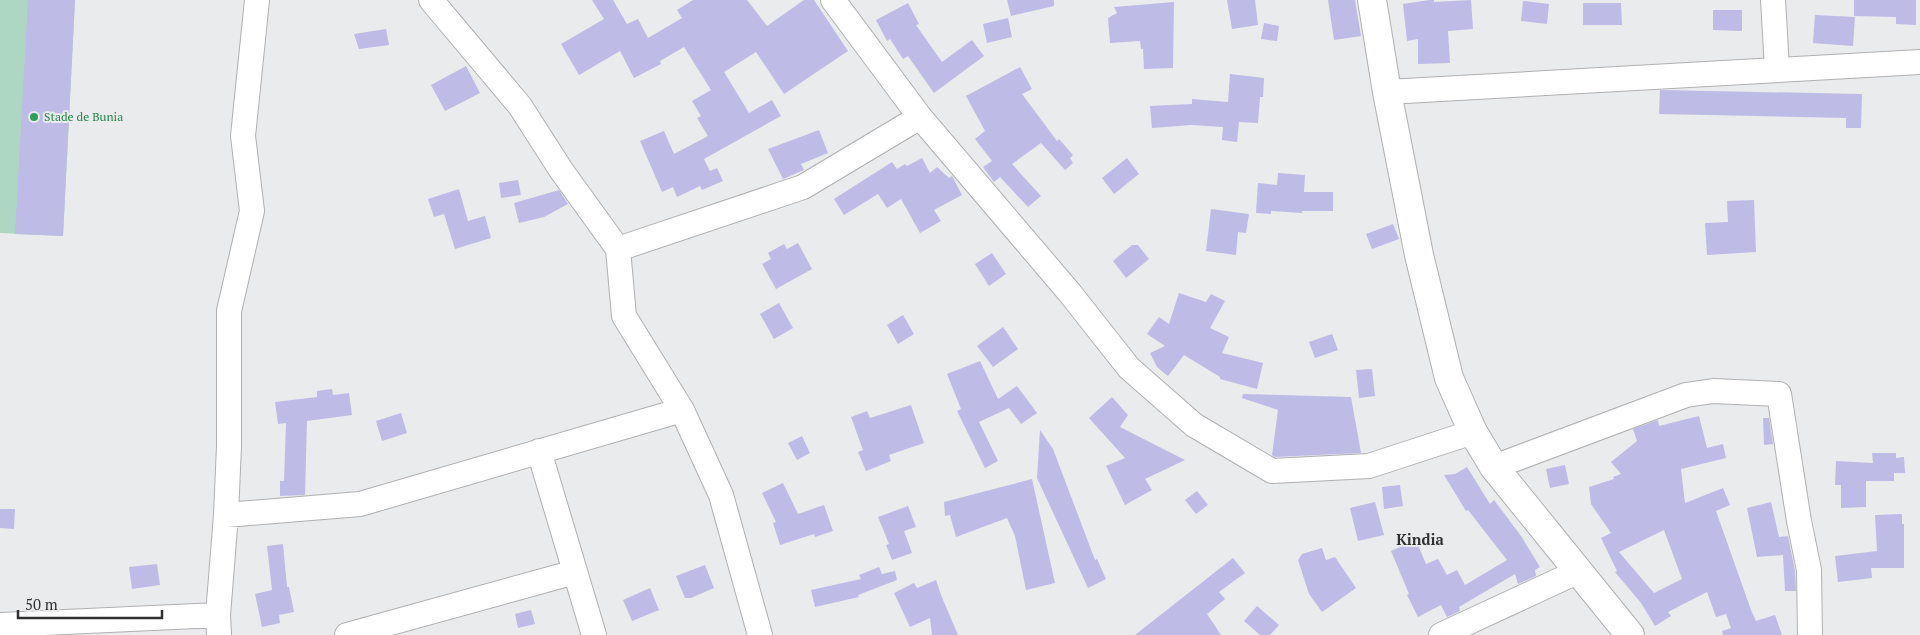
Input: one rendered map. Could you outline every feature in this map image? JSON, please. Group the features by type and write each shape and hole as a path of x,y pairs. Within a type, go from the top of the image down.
{"street":[{"path":"0,625 219,625 229,446 228,311 252,210 243,136 257,0"},
{"path":"430,0 520,106 561,170 618,249 624,316 682,410 721,495 760,635"},
{"path":"833,0 920,117 1069,292 1129,368 1194,425 1272,471 1369,466 1473,432"},
{"path":"1372,0 1387,92 1419,255 1449,378 1473,432 1494,467 1630,635"},
{"path":"1773,0 1777,69"},
{"path":"1387,92 1920,62"},
{"path":"618,249 803,187 920,117"},
{"path":"1494,467 1686,395 1713,391 1779,394 1799,521 1809,570 1810,635"},
{"path":"226,515 360,504 682,410"},
{"path":"539,452 594,635"},
{"path":"1441,635 1579,571"},
{"path":"347,635 575,572"}],"green space":[{"name":"Stade de Bunia","path":"0,0 75,0 63,236 0,233"}],"building":[{"name":"Stade de Bunia","path":"28,0 75,0 63,236 15,234"},
{"path":"592,0 613,0 627,24 638,19 648,38 682,18 677,10 693,0 747,0 767,26 804,0 814,0 848,51 784,94 756,52 724,72 749,113 772,100 781,116 704,159 710,171 717,168 723,181 702,190 700,186 677,197 673,187 662,192 640,141 664,131 674,154 708,136 697,118 701,116 692,101 711,90 684,47 660,61 661,64 634,78 620,51 579,75 561,44 604,19"},
{"path":"1007,0 1054,0 1054,6 1011,16"},
{"path":"1227,0 1255,0 1258,25 1232,29"},
{"path":"1328,0 1355,0 1361,36 1334,40"},
{"path":"1434,0 1434,2 1471,0 1473,29 1448,31 1450,63 1418,64 1418,39 1407,41 1403,4"},
{"path":"1854,0 1916,0 1916,25 1896,24 1896,17 1854,16"},
{"path":"1523,1 1549,4 1547,24 1521,21"},
{"path":"1174,2 1173,68 1144,69 1143,49 1141,49 1140,41 1110,43 1108,18 1117,13 1114,7"},
{"path":"908,3 919,24 916,25 942,62 972,40 984,56 934,93 908,56 903,59 890,39 887,41 876,20"},
{"path":"1583,3 1621,3 1622,25 1583,25"},
{"path":"1713,10 1742,10 1742,31 1713,30"},
{"path":"1815,15 1855,17 1853,46 1813,43"},
{"path":"1008,18 1012,37 987,43 983,24"},
{"path":"1264,23 1279,26 1277,41 1261,39"},
{"path":"386,29 389,45 359,49 354,34"},
{"path":"466,66 480,93 445,111 431,85"},
{"path":"1020,67 1032,89 1022,94 1057,141 1059,139 1073,155 1070,158 1073,163 1065,170 1041,143 1012,164 1041,196 1028,207 1000,177 994,182 983,167 992,161 975,139 985,131 966,96"},
{"path":"1230,74 1264,78 1263,97 1260,97 1258,123 1239,122 1237,142 1222,140 1223,127 1191,125 1152,128 1150,106 1192,104 1192,99 1228,102"},
{"path":"1660,90 1862,94 1861,128 1846,128 1846,118 1659,114"},
{"path":"819,130 828,153 801,164 804,170 783,179 768,149"},
{"path":"922,158 930,173 937,167 949,178 952,176 962,195 934,210 941,221 920,233 901,199 887,208 878,194 844,215 834,199 892,162 897,169"},
{"path":"1127,158 1139,174 1114,194 1102,178"},
{"path":"1278,173 1305,175 1304,192 1333,192 1333,211 1302,211 1302,213 1271,211 1271,214 1256,213 1258,183 1277,185"},
{"path":"518,180 521,195 501,198 499,183"},
{"path":"459,189 468,221 485,216 491,238 455,249 444,214 434,217 428,199"},
{"path":"559,190 568,204 544,217 519,223 514,203"},
{"path":"1754,200 1756,252 1707,255 1705,223 1728,222 1727,201"},
{"path":"1211,209 1249,214 1246,233 1238,232 1236,255 1206,251"},
{"path":"1393,224 1399,239 1372,249 1366,234"},
{"path":"798,243 812,269 776,289 762,264 771,259 768,253 784,244 787,249"},
{"path":"1132,245 1138,245 1149,259 1126,278 1113,261"},
{"path":"992,253 1006,274 989,286 975,264"},
{"path":"1179,293 1206,302 1211,294 1225,301 1210,328 1229,337 1222,353 1263,363 1257,389 1220,379 1220,377 1184,355 1168,376 1157,367 1150,353 1165,346 1147,334 1159,317 1169,324"},
{"path":"779,303 793,328 774,339 760,314"},
{"path":"903,315 914,334 898,344 887,325"},
{"path":"1003,327 1018,349 993,367 977,346"},
{"path":"1332,334 1338,350 1315,358 1309,342"},
{"path":"980,361 998,399 1017,386 1037,413 1021,424 1009,408 979,422 998,461 985,468 957,411 961,409 947,374"},
{"path":"1372,369 1375,396 1359,398 1356,370"},
{"path":"332,389 333,395 349,393 352,415 307,421 305,495 280,496 280,481 284,481 286,423 278,424 275,402 317,397 317,391"},
{"path":"1243,394 1351,397 1361,453 1275,457 1272,455 1278,410 1242,398"},
{"path":"1112,397 1128,415 1120,427 1185,460 1145,479 1152,490 1125,505 1106,466 1125,458 1089,418"},
{"path":"911,405 924,443 889,455 891,461 866,471 858,452 863,450 851,417 867,411 870,418"},
{"path":"401,413 407,433 382,441 376,421"},
{"path":"1699,416 1707,448 1723,444 1726,458 1681,469 1685,503 1723,488 1730,505 1716,511 1751,610 1756,621 1775,615 1782,635 1723,635 1722,631 1731,628 1726,614 1716,617 1707,592 1668,612 1671,616 1655,626 1641,603 1615,572 1617,571 1601,538 1611,533 1591,504 1589,487 1614,479 1613,477 1621,474 1611,462 1637,441 1633,429 1658,420 1659,426","holes":["1664,530 1682,579 1654,593 1619,552"]},
{"path":"1763,418 1769,418 1773,444 1764,445"},
{"path":"1040,430 1053,449 1095,560 1097,559 1106,579 1088,588 1037,478"},
{"path":"802,436 810,453 797,460 788,443"},
{"path":"1872,453 1896,453 1896,458 1904,457 1905,473 1894,473 1894,481 1866,481 1866,507 1841,508 1841,485 1835,485 1836,461 1873,463"},
{"path":"1565,465 1569,484 1550,488 1546,469"},
{"path":"1467,467 1490,504 1494,500 1521,536 1540,567 1535,570 1536,576 1518,584 1515,574 1459,607 1460,611 1447,617 1441,605 1418,617 1407,595 1409,594 1391,551 1416,540 1426,564 1438,559 1447,575 1457,570 1465,585 1507,560 1468,510 1466,511 1444,475 1455,474"},
{"path":"1032,479 1055,583 1026,590 1015,536 1007,518 956,537 950,515 945,516 944,502"},
{"path":"783,483 798,514 824,505 833,531 815,537 814,534 780,545 773,523 776,522 762,493"},
{"path":"1400,485 1403,506 1384,509 1382,487"},
{"path":"1197,491 1208,505 1196,514 1185,500"},
{"path":"1375,502 1384,535 1358,541 1350,508"},
{"path":"1771,502 1779,537 1788,536 1795,571 1796,591 1785,591 1783,555 1757,557 1747,508"},
{"path":"908,506 916,527 904,531 912,553 892,560 886,545 889,544 878,517"},
{"path":"0,509 15,509 14,529 0,528"},
{"path":"1902,514 1902,524 1904,524 1904,568 1871,568 1872,578 1838,582 1835,556 1877,551 1875,515"},
{"path":"283,544 287,587 289,587 294,612 279,615 280,623 262,627 255,594 272,590 267,546"},
{"path":"1322,548 1326,560 1335,557 1356,588 1322,612 1309,594 1298,560 1302,554"},
{"path":"1233,558 1245,573 1219,592 1225,599 1207,614 1221,635 1135,635"},
{"path":"157,564 160,585 132,589 129,567"},
{"path":"705,565 714,588 691,598 685,598 676,576"},
{"path":"879,567 882,574 895,571 897,580 858,595 859,597 815,607 811,590 861,579 859,575"},
{"path":"936,580 958,635 932,635 930,618 910,627 894,593 914,583 917,588"},
{"path":"650,588 659,610 632,621 623,600"},
{"path":"1257,606 1279,625 1270,635 1260,635 1244,621"},
{"path":"531,610 535,624 518,628 515,614"}],"place":[{"name":"Stade de Bunia","path":"34,117"}],"district":[{"name":"Kindia","path":"1420,540"}]}
